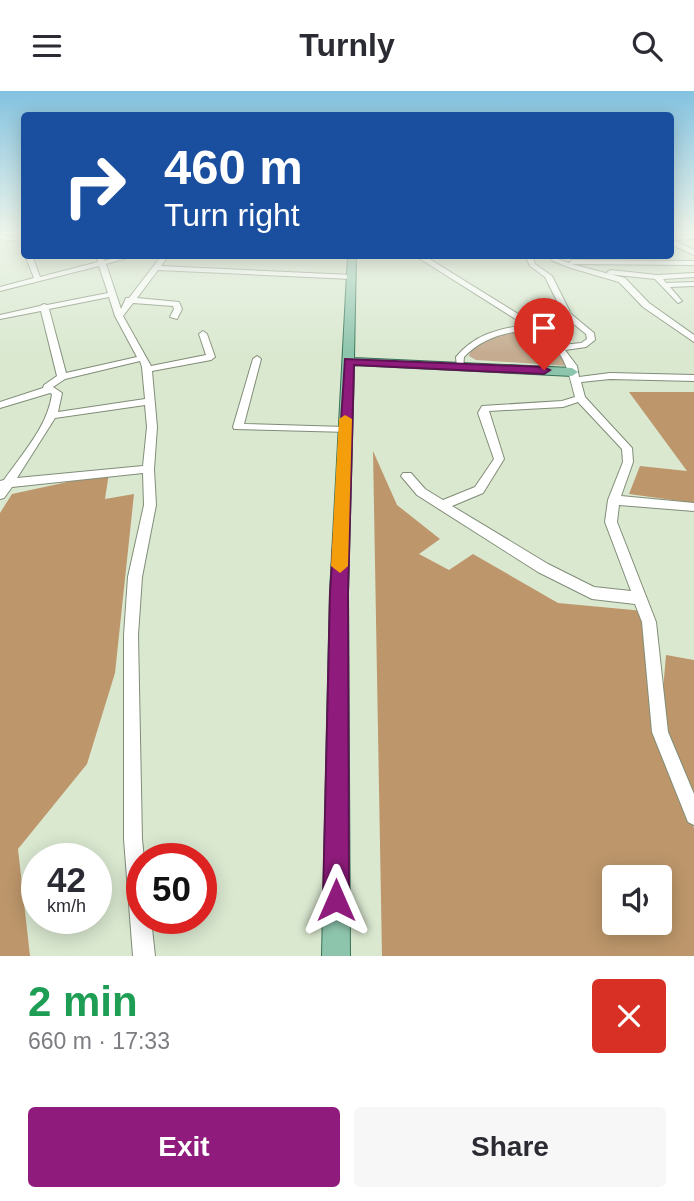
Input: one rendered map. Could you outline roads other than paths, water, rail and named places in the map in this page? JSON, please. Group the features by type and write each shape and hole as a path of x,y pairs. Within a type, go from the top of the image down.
{"main road":[{"path":"336,956 339,593 352,273"},
{"path":"349,361 573,372"}],"street":[{"path":"35,273 38,280"},
{"path":"0,288 59,273"},
{"path":"106,273 119,316 145,363 152,427 148,469 150,505 135,577 131,635 133,839 144,956"},
{"path":"119,316 151,273"},
{"path":"273,273 352,277"},
{"path":"446,273 561,348 573,372 580,398 627,448 628,462 614,500 611,522 649,622 660,732 694,817"},
{"path":"544,273 568,315 590,333 591,340 583,345 561,348"},
{"path":"606,273 621,280 646,305 694,339"},
{"path":"611,273 657,277 694,275"},
{"path":"657,277 678,301"},
{"path":"664,285 694,284"},
{"path":"0,317 113,294"},
{"path":"129,300 176,304 178,309 174,317"},
{"path":"44,306 62,377"},
{"path":"460,366 460,357 469,346 490,333 531,327"},
{"path":"48,390 49,382 62,377 145,363 211,357 204,334"},
{"path":"257,359 238,427 345,430"},
{"path":"573,372 610,376 694,378"},
{"path":"0,405 48,390 57,393 58,398 50,416 4,484 0,495"},
{"path":"443,505 479,490 499,459 483,413 485,408 563,404 580,398"},
{"path":"50,416 150,401"},
{"path":"4,484 148,469"},
{"path":"407,477 421,492 543,568 592,593 638,598"},
{"path":"614,500 694,507"}]}
